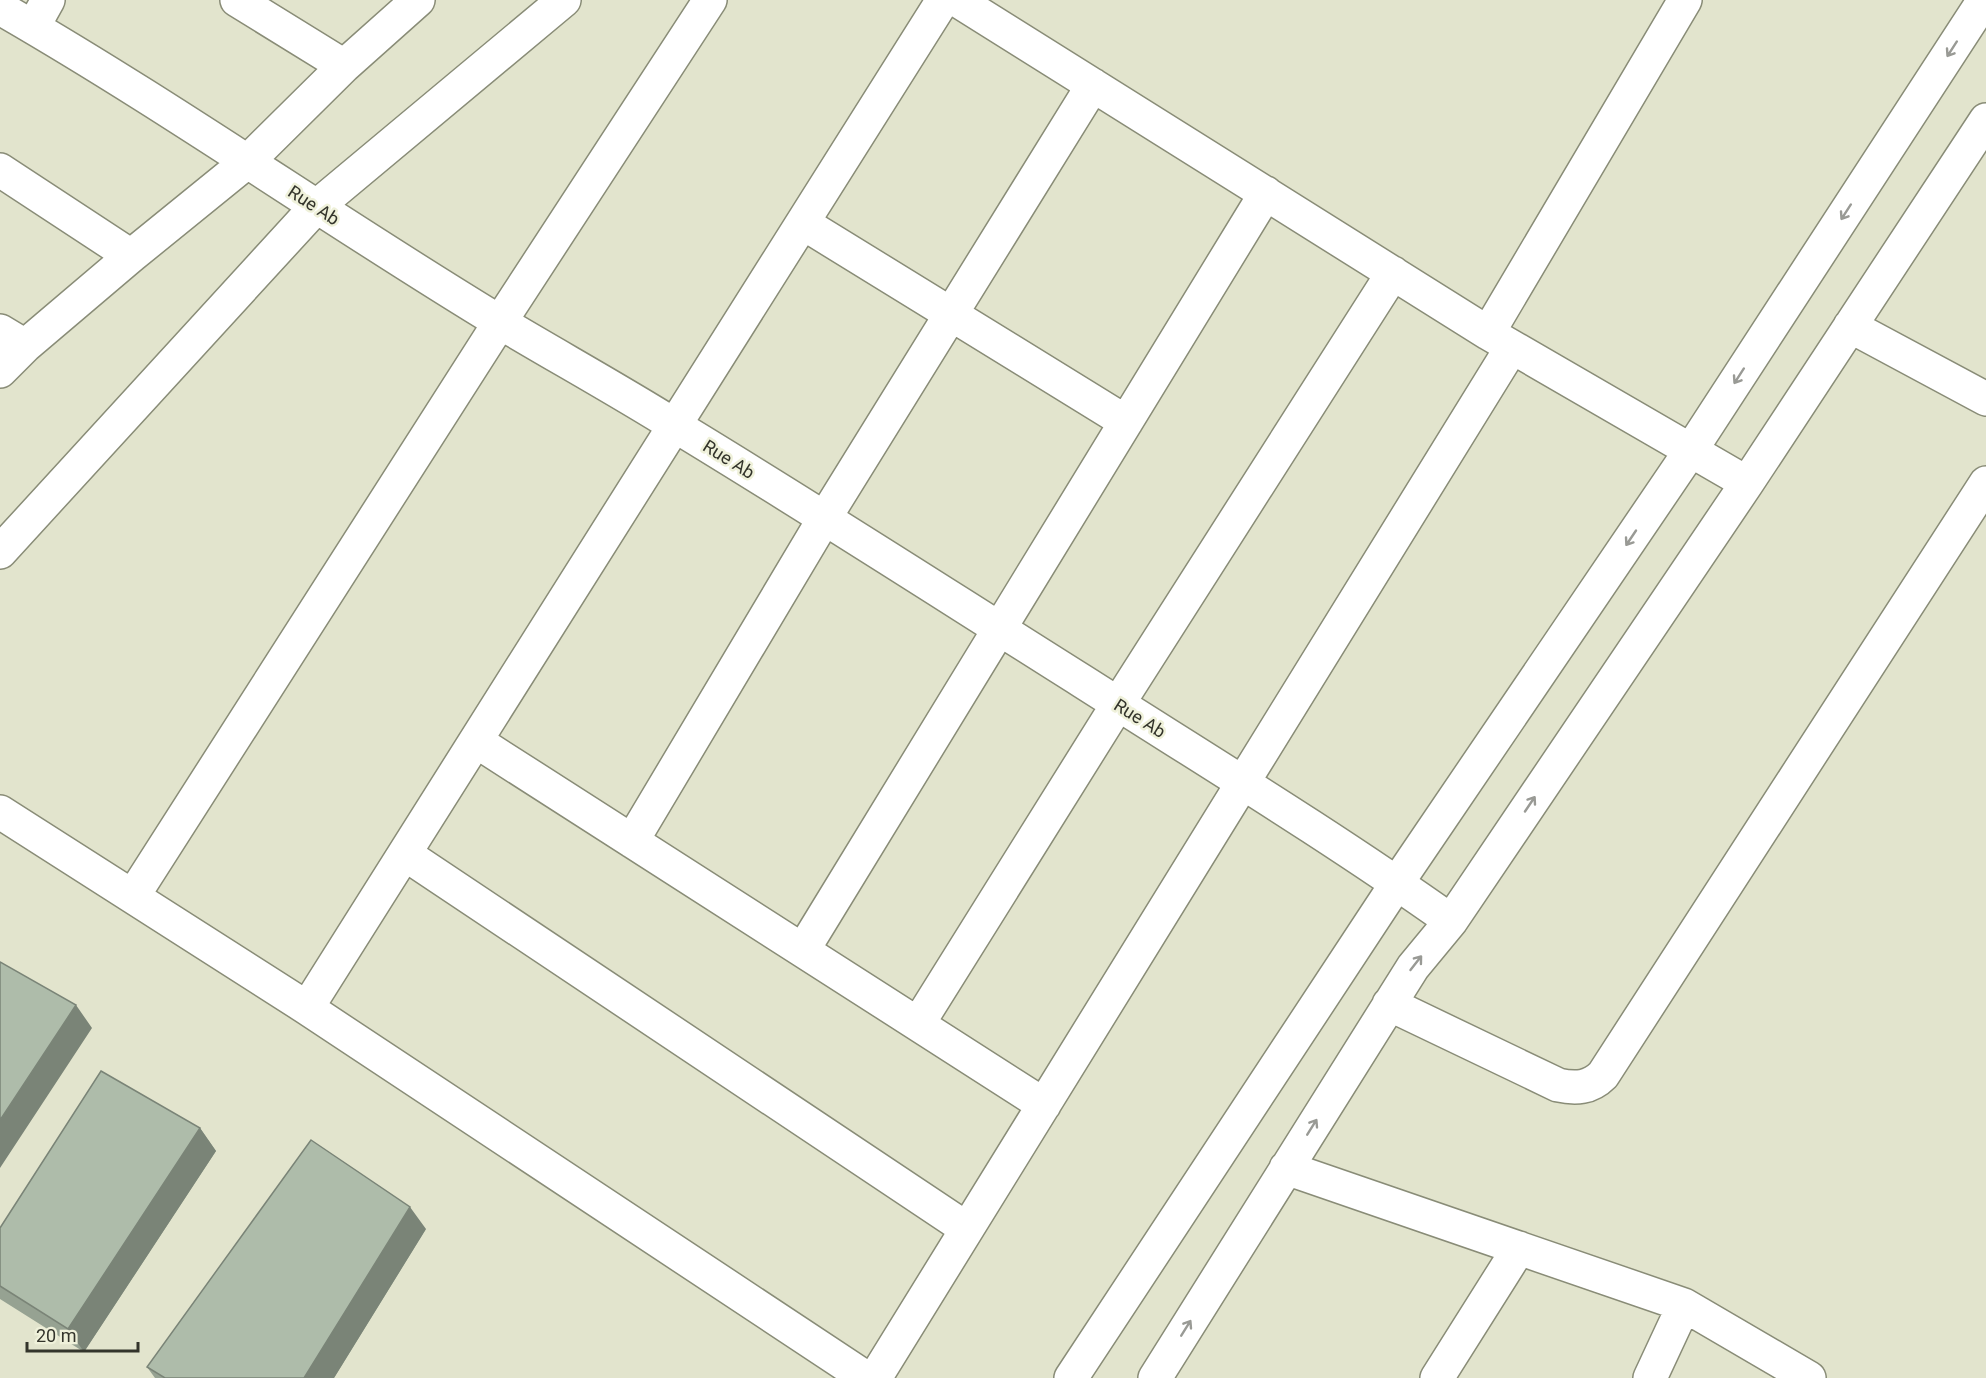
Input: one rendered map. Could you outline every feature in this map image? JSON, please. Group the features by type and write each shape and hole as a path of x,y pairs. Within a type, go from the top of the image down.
{"street":[{"path":"237,0 344,66"},
{"path":"0,371 13,339 131,256 248,161 344,66 418,0"},
{"path":"0,552 316,207 564,0"},
{"path":"133,896 500,322 710,0"},
{"path":"307,1008 943,0"},
{"path":"957,0 1500,340 1747,483"},
{"path":"875,1378 1243,783 1500,340 1685,0"},
{"path":"1071,1378 1397,883 1691,450 1984,0"},
{"name":"Rue Ab","path":"0,8 40,14 316,207 500,322 675,425 1243,783 1397,883 1451,921"},
{"path":"632,841 824,519 1093,85"},
{"path":"1155,1378 1413,967 1451,921 1747,483 1986,120"},
{"path":"0,170 131,256"},
{"path":"803,950 1266,193"},
{"path":"803,223 1126,422"},
{"path":"918,1024 1118,704 1393,273"},
{"path":"1850,326 1986,399"},
{"path":"1389,1004 1558,1085 1573,1088 1587,1086 1597,1081 1986,483"},
{"path":"476,741 1044,1105"},
{"path":"0,812 307,1008 866,1378"},
{"path":"405,854 967,1229"},
{"path":"1286,1168 1684,1305 1809,1378"},
{"path":"1437,1378 1519,1248"},
{"path":"1650,1378 1684,1305"}],"building":[{"path":"0,962 76,1005 0,1120"},
{"path":"101,1071 200,1128 68,1329 0,1286 0,1228"},
{"path":"311,1140 410,1207 304,1378 165,1378 147,1367"}]}
